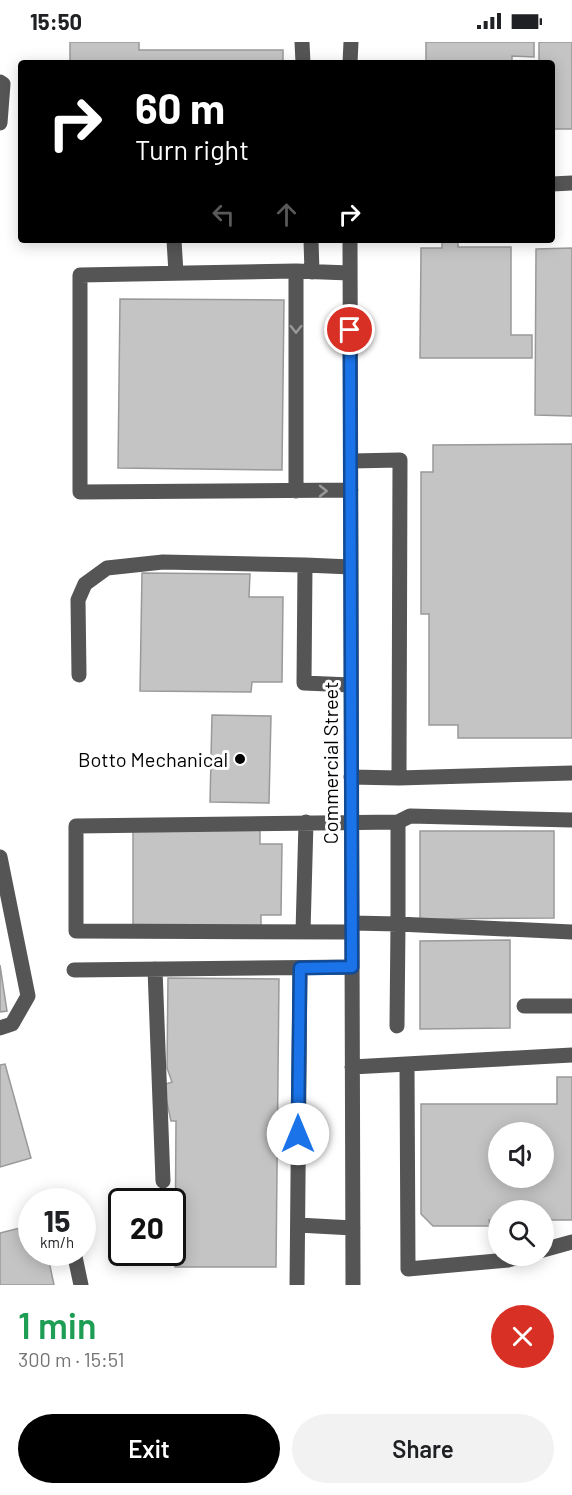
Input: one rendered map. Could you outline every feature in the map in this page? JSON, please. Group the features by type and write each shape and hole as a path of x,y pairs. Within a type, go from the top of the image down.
{"street":[{"path":"302,42 303,60"},
{"path":"351,42 351,60"},
{"path":"0,82 3,84 0,123"},
{"path":"555,184 572,183"},
{"path":"174,243 176,273"},
{"path":"296,490 304,271 310,243"},
{"name":"Commercial Street","path":"350,243 353,1285"},
{"path":"350,273 304,271 80,275 80,492 351,490"},
{"path":"351,461 400,460 399,778"},
{"path":"80,675 78,600 85,584 107,568 163,562 351,567"},
{"path":"305,565 304,683 351,685"},
{"path":"351,777 399,778 572,773"},
{"path":"572,820 410,816 398,822 76,826 76,931 303,932 398,924 572,932"},
{"path":"303,932 306,822"},
{"path":"397,1026 398,822"},
{"path":"0,857 28,996 12,1024 0,1028"},
{"path":"74,970 352,967"},
{"path":"297,1285 300,968"},
{"path":"155,969 163,1180"},
{"path":"524,1006 572,1006"},
{"path":"352,1067 572,1055"},
{"path":"407,1064 408,1269 488,1262"},
{"path":"298,1225 352,1228"},
{"path":"554,1247 572,1242"},
{"path":"77,1266 81,1285"}],"building":[{"path":"70,42 139,42 139,50 283,50 283,60 70,60"},
{"path":"426,42 534,42 534,57 512,56 512,60 426,60"},
{"path":"539,42 572,42 572,129 555,129 555,60 539,60"},
{"path":"442,243 458,243 458,247 511,247 511,335 532,335 532,358 420,358 421,248 442,248"},
{"path":"572,248 572,416 535,415 536,249"},
{"path":"120,299 284,300 282,470 118,468"},
{"path":"572,444 572,738 458,738 458,725 429,725 429,614 421,614 421,472 433,472 433,445"},
{"path":"142,573 250,574 249,597 283,597 282,682 252,682 251,692 140,691"},
{"name":"Botto Mechanical","path":"212,715 271,716 269,803 210,802"},
{"path":"133,830 260,830 260,844 282,844 281,915 261,915 261,929 133,928"},
{"path":"420,831 554,831 554,918 420,919"},
{"path":"510,940 510,1028 420,1029 420,941"},
{"path":"0,965 7,1011 0,1012"},
{"path":"168,978 279,979 276,1267 175,1267 186,1266 186,1188 176,1188 176,1121 171,1121 163,1085 172,1082 167,1068"},
{"path":"5,1064 31,1158 0,1167 0,1065"},
{"path":"557,1077 572,1077 572,1220 554,1220 554,1200 488,1200 488,1226 433,1226 421,1214 421,1104 557,1104"},
{"path":"18,1228 18,1266 50,1266 54,1285 0,1285 0,1233"}],"place":[{"name":"Botto Mechanical","path":"240,759"}],"route":[{"path":"298,1134 300,968 352,967 350,330"}]}
